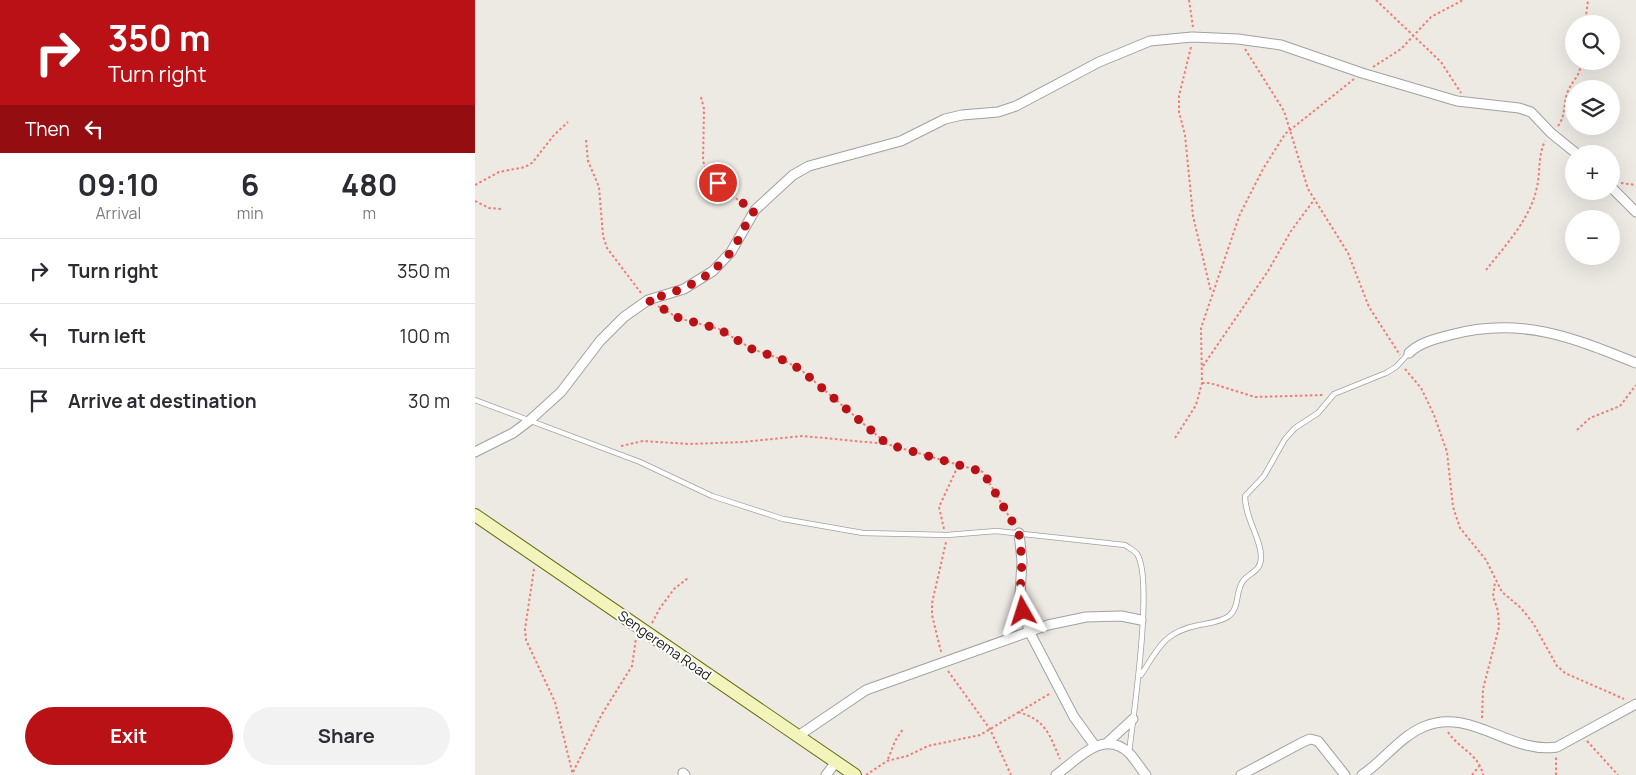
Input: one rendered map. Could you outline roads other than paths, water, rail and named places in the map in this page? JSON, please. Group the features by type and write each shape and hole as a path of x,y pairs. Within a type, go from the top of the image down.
{"main road":[{"name":"Sengerema Road","path":"475,515 535,554 642,630 855,775"}],"street":[{"path":"475,452 513,433 529,421 561,392 600,341 624,318 648,300 684,290 713,271 731,252 755,210 793,175 809,166 901,141 945,119 962,114 998,112 1016,106 1119,52 1150,41 1192,37 1238,39 1301,51 1362,73 1468,102 1531,112 1566,145"},
{"path":"1620,191 1636,212"},
{"path":"1404,358 1419,345 1440,338 1462,332 1499,327 1532,328 1556,334 1636,363"},
{"path":"1019,533 1022,561 1020,595 1029,631 1074,717 1095,746"},
{"path":"798,736 835,709 866,690 945,664 1029,631 1086,617 1121,616 1141,620"},
{"path":"1363,775 1416,730 1442,722 1455,722 1477,727 1535,748 1557,747 1635,704"},
{"path":"1107,743 1133,719"},
{"path":"1241,775 1303,742 1314,739 1319,741 1345,775"},
{"path":"1056,775 1095,746 1107,743 1119,746 1129,753 1145,775"},
{"path":"826,775 836,762"}],"lane":[{"path":"1139,676 1162,642 1172,633 1183,628 1216,622 1229,616 1236,607 1243,580 1259,568 1261,560 1261,551 1245,509 1245,496 1264,476 1285,438 1295,428 1318,413 1334,394 1386,373 1404,358"},
{"path":"475,400 609,450 712,496 783,519 863,532 947,535 996,531 1125,545 1137,554 1142,568 1139,676 1129,753"}]}
